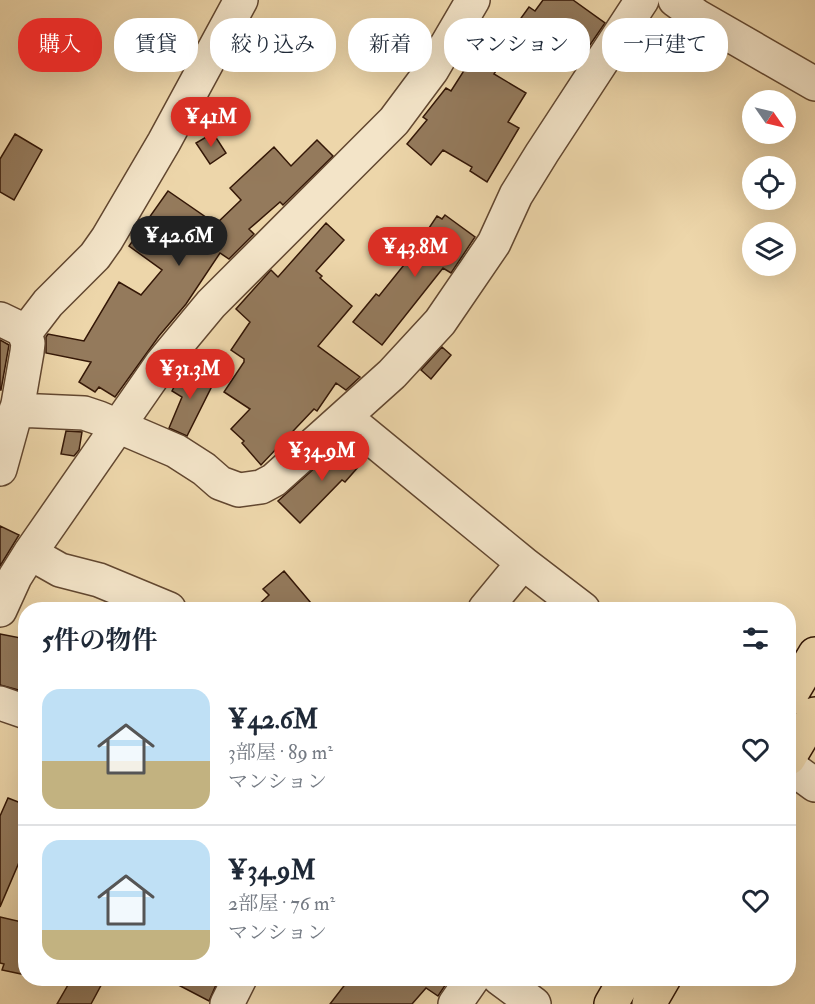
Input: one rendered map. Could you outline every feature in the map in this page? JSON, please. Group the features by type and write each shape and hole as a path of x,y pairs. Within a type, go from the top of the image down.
{"main road":[{"path":"796,686 815,654"},
{"path":"796,747 815,714"},
{"path":"611,1004 621,986"},
{"path":"650,1004 660,986"}],"street":[{"path":"0,469 16,410 28,343 12,326 48,303 96,256 164,142 241,0"},
{"path":"0,610 15,567 162,363 211,304 394,121 432,70 473,0"},
{"path":"16,410 84,413 176,451 204,469 220,483 239,490 261,487 274,480 378,387 423,342 459,296 494,243 516,195 642,0"},
{"path":"675,0 706,22 815,84"},
{"path":"345,417 574,602"},
{"path":"491,602 523,563"},
{"path":"15,567 60,570 99,580 152,602"},
{"path":"0,703 18,709"},
{"path":"796,771 815,785"},
{"path":"226,1004 236,986"},
{"path":"455,1004 467,986"},
{"path":"510,986 534,1004"}],"building":[{"path":"543,0 573,0 602,21 602,27 590,45 590,18 521,18 529,7 535,11"},
{"path":"463,72 495,72 494,74 526,93 508,122 519,128 487,182 470,171 472,167 443,150 431,165 407,144 427,120 423,117 446,88 451,91"},
{"path":"213,133 226,153 210,164 196,143"},
{"path":"15,134 42,150 14,200 0,192 0,159"},
{"path":"317,140 333,156 283,205 280,202 249,229 254,234 229,259 220,253 186,304 159,336 115,397 99,387 95,392 79,382 91,362 46,353 48,334 84,341 119,282 141,295 162,270 129,246 168,191 216,224 241,200 230,188 274,147 291,166"},
{"path":"445,215 475,237 451,273 443,268 382,345 353,322 376,294 379,296 416,250 437,216 442,219"},
{"path":"326,223 344,240 316,271 322,276 320,278 352,306 318,346 360,377 346,390 336,383 317,411 314,409 261,465 242,443 244,441 231,429 250,409 224,392 244,362 244,359 231,350 250,322 236,309 271,270 278,277"},
{"path":"0,340 9,345 1,390 0,390"},
{"path":"442,347 451,355 431,379 421,370"},
{"path":"184,368 214,382 187,436 169,428 182,397 172,391"},
{"path":"66,431 82,432 79,450 74,456 61,454"},
{"path":"345,441 366,458 345,482 342,480 300,523 278,501 318,465 320,467"},
{"path":"0,526 19,535 0,566"},
{"path":"284,571 310,602 262,602 269,595 263,589"},
{"path":"0,634 18,637 18,690 0,685"},
{"path":"8,798 18,802 18,865 0,907 0,816"},
{"path":"0,917 18,921 18,973 2,970 4,964 0,963"},
{"path":"67,986 101,986 91,1004 57,1004"},
{"path":"180,986 216,986 209,1001"},
{"path":"344,986 445,986 438,996 426,988 412,1004 330,1004"}]}
